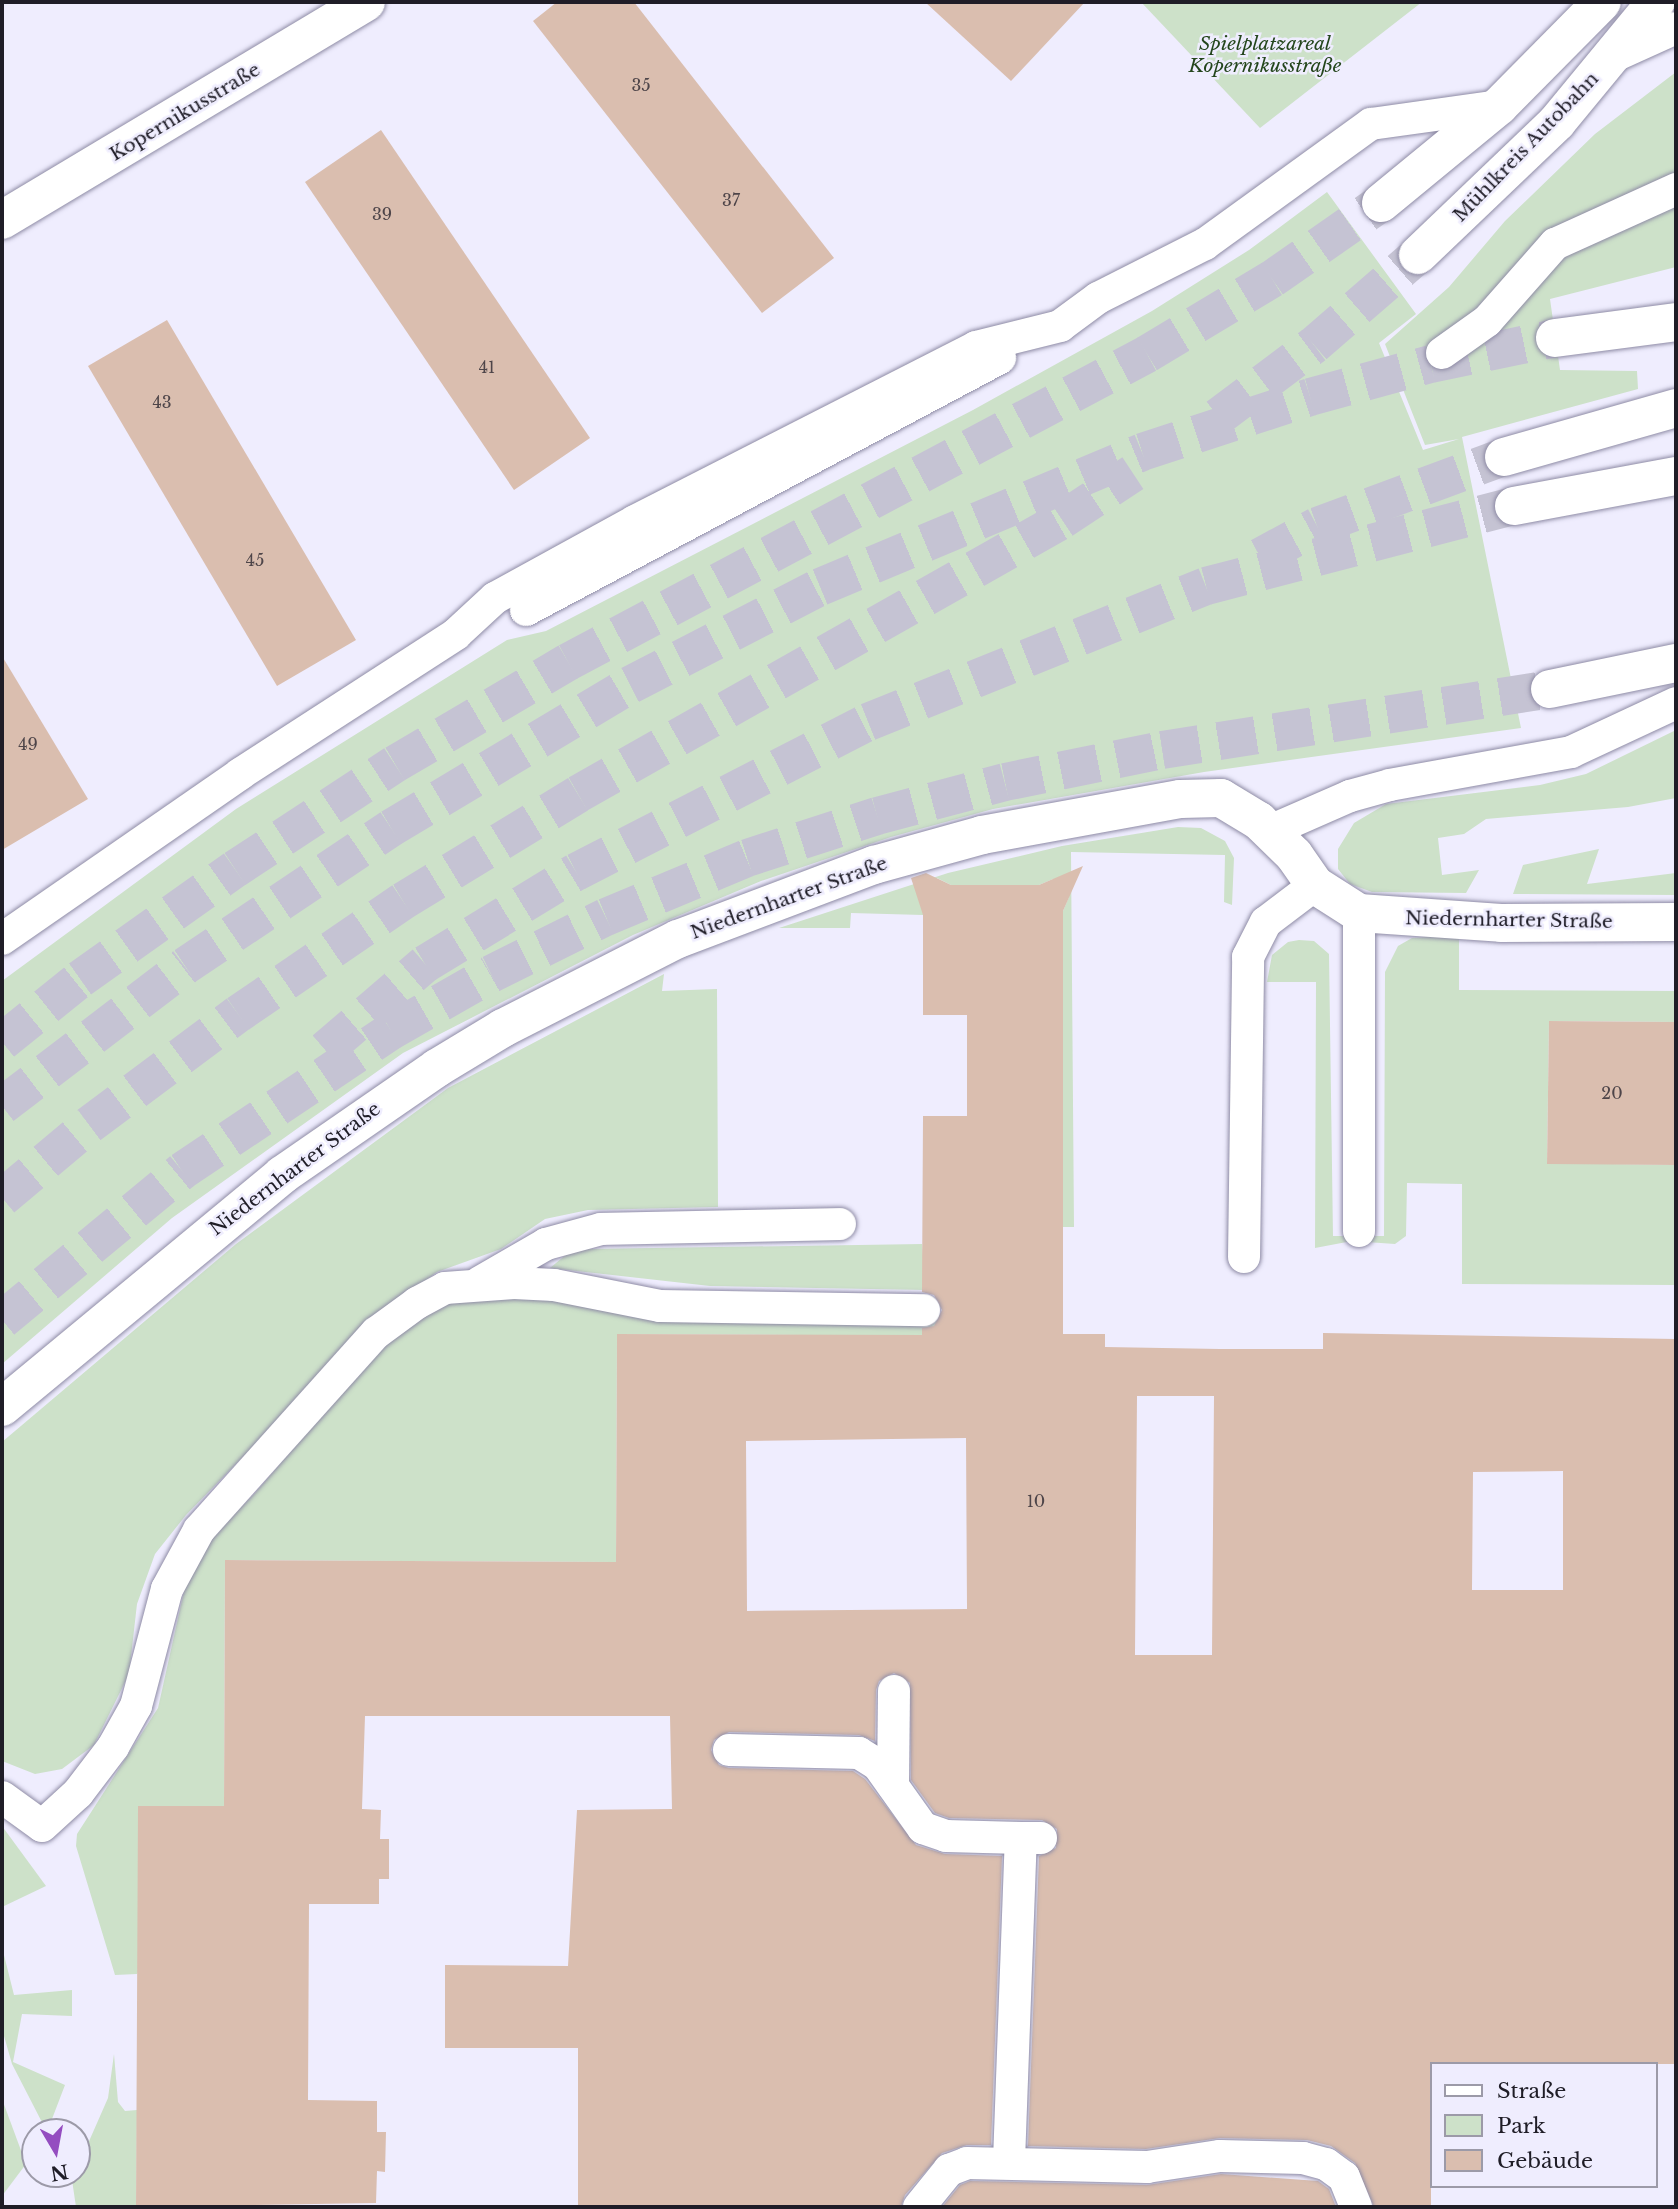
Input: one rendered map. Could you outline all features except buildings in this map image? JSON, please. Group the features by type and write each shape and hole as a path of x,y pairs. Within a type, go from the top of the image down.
{"main road":[{"name":"Kopernikusstraße","path":"2,220 366,2"},
{"path":"1381,202 1499,106 1602,2"},
{"name":"Mühlkreis Autobahn","path":"1418,255 1557,122 1656,2"},
{"path":"1555,338 1676,322"},
{"path":"1504,457 1676,408"},
{"path":"1514,506 1676,477"},
{"path":"1550,689 1676,663"},
{"name":"Niedernharter Straße","path":"2,1407 183,1254 362,1117 503,1028 678,939 822,882 982,835 1180,799 1221,798 1270,831 1315,885 1359,913 1501,923 1676,922"}],"lane":[{"path":"1614,56 1676,27"},
{"path":"526,610 1059,326 1098,298 1205,244 1371,124 1499,106"},
{"path":"1442,353 1487,321 1555,244 1676,189"},
{"path":"2,939 206,796 456,634 495,598 635,521 976,347 1059,326"},
{"path":"1270,831 1350,796 1390,785 1571,752 1676,703"},
{"path":"1244,1257 1248,957 1266,922 1315,885"},
{"path":"1359,913 1359,1231"},
{"path":"476,1285 546,1244 601,1229 840,1224"},
{"path":"2,1797 42,1826 78,1793 113,1747 136,1706 167,1589 199,1530 376,1333 445,1288 476,1285 554,1286 660,1306 924,1310"},
{"path":"893,1785 894,1691"},
{"path":"729,1750 859,1753 878,1765 923,1828 946,1836 1031,1838 1009,2161"},
{"path":"919,2207 948,2170 967,2163 1009,2161 1147,2167 1220,2156 1303,2158 1326,2164 1344,2177 1356,2207"}],"green space":[{"name":"Spielplatzareal Kopernikusstraße","path":"1141,2 1422,2 1260,128"},
{"path":"1676,72 1676,267 1550,299 1560,370 1637,371 1638,389 1462,437 1521,728 1204,772 993,809 891,837 761,881 633,935 403,1053 172,1218 2,1364 2,981 236,809 507,640 546,631 973,410 1152,311 1249,250 1327,192 1416,314 1379,343 1423,450 1459,439 1425,445 1385,344 1449,287 1505,221 1595,134"},
{"path":"1676,730 1676,798 1628,807 1486,819 1464,834 1438,838 1442,875 1479,870 1466,893 1372,892 1350,884 1338,869 1338,849 1354,823 1386,804 1540,785 1586,774"},
{"path":"1178,827 1201,828 1225,841 1234,858 1232,905 1224,902 1225,855 1071,852 1074,1227 1062,1227 1063,911 1069,897 1063,885 1053,879 1039,885 951,885 937,878 923,915 851,913 850,928 779,928 948,873 1062,846"},
{"path":"1599,849 1587,884 1676,873 1676,895 1513,894 1523,865"},
{"path":"1459,935 1459,990 1676,991 1676,1022 1549,1021 1547,1163 1676,1165 1676,1285 1462,1284 1462,1184 1407,1183 1406,1236 1395,1244 1352,1241 1315,1248 1316,982 1267,982 1272,955 1288,942 1299,940 1314,941 1329,954 1333,1236 1384,1236 1385,972 1398,946 1412,938"},
{"path":"664,974 662,991 717,989 718,1207 588,1210 545,1219 501,1249 437,1272 365,1325 338,1360 186,1515 155,1554 137,1604 129,1674 94,1745 62,1769 35,1774 2,1761 2,1442 236,1244 448,1088"},
{"path":"922,1244 926,1290 710,1286 550,1268 568,1253 588,1249"},
{"path":"481,1293 982,1317 982,1336 617,1334 616,1562 225,1560 224,1806 137,1974 115,1975 76,1846 77,1834 158,1708 184,1591 198,1551 255,1493 398,1327 453,1298"},
{"path":"2,1826 46,1886 2,1907"},
{"path":"2,1947 14,1995 72,1990 72,2016 22,2014 13,2062 65,2085 52,2118 40,2118 12,2064 2,2029"},
{"path":"114,2054 118,2102 125,2111 137,2110 136,2207 76,2207 73,2188 91,2188 91,2137 108,2098"},
{"path":"2,2099 21,2150 21,2171 2,2196"}],"tunnel":[{"path":"2,1042 80,979 235,869 395,764 568,662 1147,354 1272,279 1381,203"},
{"path":"1218,417 1314,345 1418,255"},
{"path":"2,1106 185,966 391,828 630,685 820,587 1142,452 1310,397 1431,364 1555,338"},
{"path":"1260,557 1317,526 1504,457"},
{"path":"2,1198 89,1125 238,1014 403,901 578,794 1062,520 1133,473"},
{"path":"325,1050 425,964 576,872 868,722 1206,586 1514,506"},
{"path":"2,1320 182,1171 391,1031 491,974 606,917 747,858 877,816 1005,782 1162,750 1550,689"}]}
